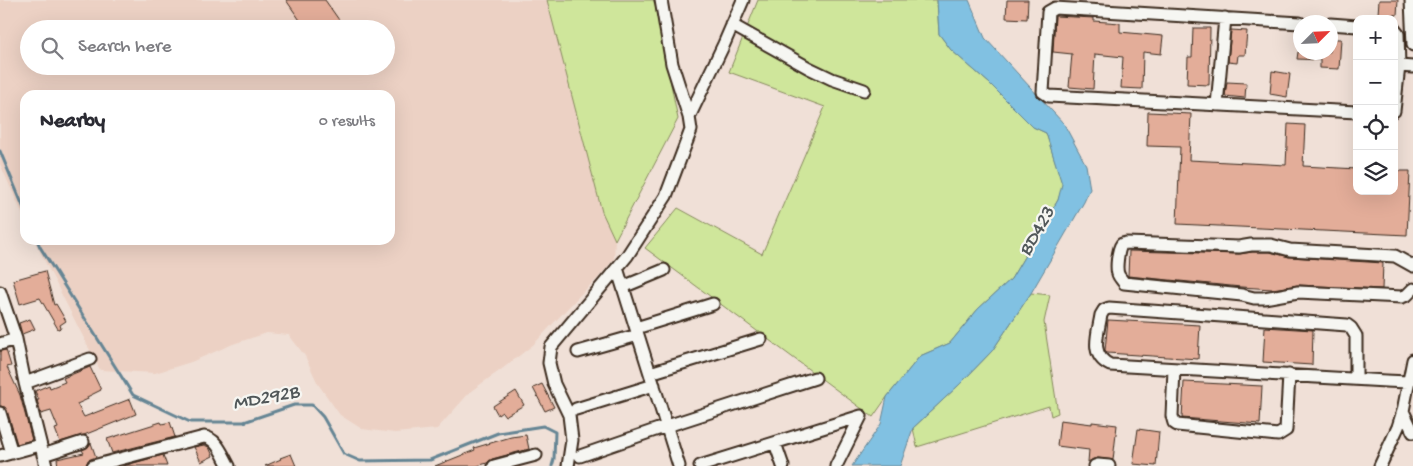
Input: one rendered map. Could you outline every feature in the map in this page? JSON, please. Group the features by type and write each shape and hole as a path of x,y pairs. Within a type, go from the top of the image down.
{"street":[{"path":"568,466 572,440 569,415 554,384 549,363 551,347 627,256 666,196 691,130 689,117 672,64 661,0"},
{"path":"689,117 743,0"},
{"path":"1411,0 1413,45"},
{"path":"1293,23 1055,8 1048,12 1043,92 1048,96 1058,97 1353,112"},
{"path":"1216,105 1225,18"},
{"path":"732,25 809,68 832,79 864,90"},
{"path":"1338,25 1353,26"},
{"path":"1395,105 1399,66 1398,34"},
{"path":"1399,66 1413,67"},
{"path":"1413,266 1395,256 1290,250 1271,245 1239,247 1126,243 1122,244 1118,249 1118,272 1119,277 1124,283 1242,295 1254,298 1298,292 1402,297 1413,289"},
{"path":"617,268 679,466"},
{"path":"623,287 664,270"},
{"path":"0,292 16,339 43,455"},
{"path":"578,352 713,304"},
{"path":"1356,379 1356,336 1347,325 1109,308 1104,310 1101,315 1096,350 1098,357 1110,365 1408,382"},
{"path":"0,344 16,339"},
{"path":"650,373 761,339"},
{"path":"25,383 90,359"},
{"path":"1380,466 1409,400 1408,382 1413,360"},
{"path":"1174,368 1172,416 1174,423 1177,425 1278,435 1286,430 1289,375"},
{"path":"580,456 814,378"},
{"path":"576,409 654,385"},
{"path":"1403,412 1413,430"},
{"path":"0,413 6,455 43,455 83,442"},
{"path":"700,466 730,462 775,443 861,416 836,466"},
{"path":"93,466 204,437 214,440 229,466"},
{"path":"775,443 783,466"},
{"path":"494,466 536,455"},
{"path":"1095,466 1109,466"}],"shaded area":[{"path":"0,0 547,0 602,212 615,240 614,259 533,345 471,391 437,429 395,433 362,429 340,415 318,384 305,356 289,335 267,333 233,344 191,362 155,373 100,370 37,245 395,245 395,90 20,90 20,209 0,164"}],"green space":[{"path":"547,0 654,0 678,119 615,240 602,212"},
{"path":"758,0 937,0 939,34 951,50 989,83 1033,127 1046,133 1063,185 1058,200 1011,279 978,309 950,343 920,356 873,417 645,248 678,208 762,254 825,107 729,72"},
{"path":"1031,293 1050,295 1044,322 1058,413 1051,416 1049,406 917,447 913,428 992,351"}],"water":[{"path":"937,0 969,0 985,38 1064,124 1086,165 1090,189 1031,293 992,351 913,428 900,466 852,466 881,424 887,397 920,356 950,343 978,309 1011,279 1058,200 1062,184 1046,133 1033,127 989,83 951,50 939,34"}],"building":[{"path":"286,0 325,0 339,20 300,20"},
{"path":"1007,0 1028,0 1027,19 1006,18"},
{"path":"1379,0 1398,0 1397,15 1378,14"},
{"path":"1055,16 1094,18 1094,21 1120,23 1120,32 1163,36 1161,54 1143,52 1142,89 1121,88 1123,57 1095,54 1093,89 1069,87 1072,54 1053,52"},
{"path":"1193,28 1210,28 1209,85 1187,84 1188,57 1192,57"},
{"path":"1231,30 1247,31 1245,55 1238,55 1237,63 1228,62"},
{"path":"1338,39 1341,39 1339,69 1320,68 1320,60 1338,60"},
{"path":"1272,71 1290,74 1287,97 1270,94"},
{"path":"1227,82 1246,83 1245,98 1225,96"},
{"path":"1148,112 1191,114 1189,160 1286,165 1288,124 1305,125 1303,166 1353,169 1353,195 1398,195 1398,171 1410,171 1407,235 1177,224 1180,147 1147,146"},
{"path":"1129,251 1239,254 1270,252 1290,257 1383,263 1382,289 1298,285 1272,289 1128,276"},
{"path":"45,271 54,305 56,304 66,321 58,329 40,298 20,304 13,280"},
{"path":"30,319 35,329 22,334 19,323"},
{"path":"1108,320 1200,325 1198,359 1107,353 1105,350"},
{"path":"1265,327 1313,330 1312,365 1263,362"},
{"path":"6,350 11,366 7,367 20,395 32,440 17,444 7,410 5,407 0,406 0,351"},
{"path":"90,367 101,390 77,404 84,417 130,399 136,414 84,435 60,442 55,429 58,428 51,411 41,414 37,400 39,400 35,391 49,385 50,388 65,382 63,378"},
{"path":"1184,382 1262,386 1260,424 1182,418"},
{"path":"542,384 554,407 545,411 533,388"},
{"path":"516,391 524,405 505,416 502,412 498,415 493,406"},
{"path":"1060,420 1117,425 1113,460 1098,458 1088,462 1089,450 1057,446"},
{"path":"161,422 162,424 170,422 175,437 112,453 107,439"},
{"path":"1138,429 1159,432 1156,466 1133,464"},
{"path":"526,435 529,449 492,459 487,463 477,466 435,466 475,450 474,448 511,437"},
{"path":"91,443 96,457 88,460 86,466 58,466 57,459 84,453 82,450"},
{"path":"204,445 209,447 213,456 201,462 194,447"},
{"path":"291,454 296,466 265,466 280,458"},
{"path":"163,455 167,466 123,466"}],"waterway":[{"name":"MD292B","path":"0,151 20,199"},
{"name":"MD292B","path":"39,245 133,395 190,422 244,422 294,405 312,405 323,417 344,454 360,461 430,460 498,433 543,426 555,432 552,466"}],"water label":[{"name":"BD423","path":"1038,232"}]}
